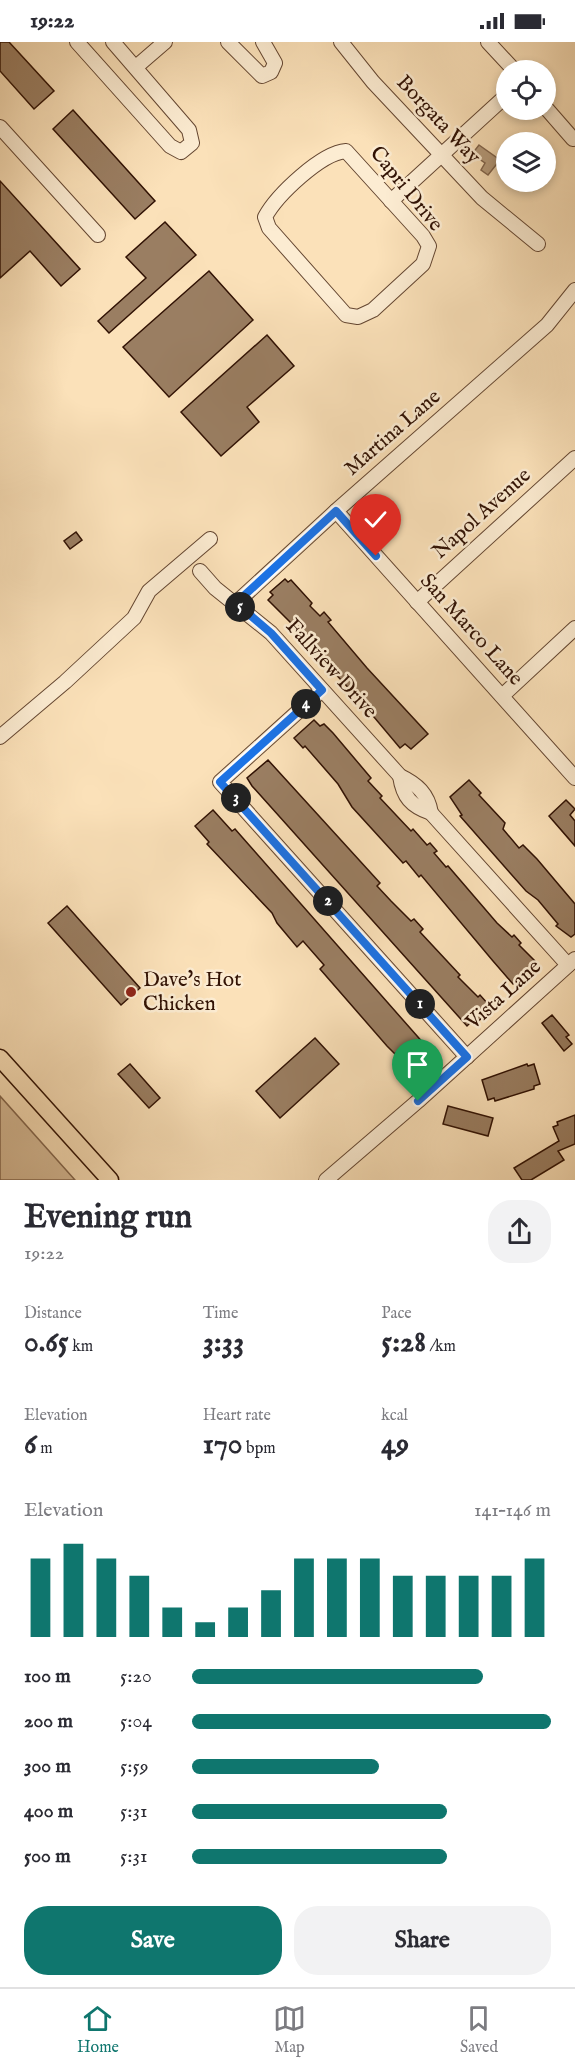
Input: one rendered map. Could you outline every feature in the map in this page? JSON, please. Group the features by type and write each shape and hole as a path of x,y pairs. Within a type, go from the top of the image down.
{"main road":[{"path":"0,1058 110,1180"}],"street":[{"path":"77,42 170,146 181,152 184,151 192,142 189,130 113,42"},
{"path":"136,67 165,42"},
{"path":"228,42 254,71 262,76 271,72 275,63 274,57 263,42"},
{"name":"Borgata Way","path":"341,42 373,82 482,198 538,244"},
{"path":"488,42 504,60"},
{"path":"391,201 496,104"},
{"path":"556,119 573,139"},
{"path":"0,127 98,235"},
{"name":"Capri Drive","path":"346,151 391,201 423,236 429,246 427,256 423,264 373,310 358,317 346,315 269,228 265,217 272,205 323,159 336,152 346,151"},
{"name":"Martina Lane","path":"236,603 336,511 547,325 575,290"},
{"name":"Napol Avenue","path":"417,602 575,458"},
{"name":"San Marco Lane","path":"336,511 575,778"},
{"path":"0,737 126,626 140,612 149,591 210,539"},
{"name":"Fallview Drive","path":"200,571 216,588 271,633 400,776 412,782 428,799 431,813 572,962"},
{"path":"502,696 575,628"},
{"path":"322,690 220,782 467,1057"},
{"name":"Vista Lane","path":"326,1180 572,962"}],"shaded area":[{"path":"479,145 496,157 496,165 488,175 481,170 485,163 472,154"},
{"path":"0,1096 75,1180 0,1180"}],"building":[{"path":"0,42 9,42 54,91 34,109 0,71"},
{"path":"73,110 155,201 135,219 53,129"},
{"path":"0,181 80,269 61,286 30,251 0,278"},
{"path":"165,222 196,255 109,333 98,321 146,278 126,257"},
{"path":"209,271 253,320 169,397 123,347"},
{"path":"267,335 294,366 247,407 259,422 221,456 181,412"},
{"path":"76,532 82,540 70,549 64,541"},
{"path":"285,579 288,582 291,580 312,603 310,606 320,616 324,612 331,620 328,622 367,668 428,734 411,749 405,744 400,748 328,666 315,647 268,600 273,595 270,592"},
{"path":"314,720 320,726 324,724 333,733 371,778 368,781 382,796 380,798 411,831 413,829 427,845 430,843 437,851 434,853 446,867 448,866 497,923 512,937 514,935 521,943 519,945 537,963 532,968 534,971 519,985 516,981 513,984 421,875 419,877 406,861 403,863 352,807 338,784 305,746 303,748 294,738"},
{"path":"268,760 380,883 377,886 411,921 414,919 423,929 420,932 460,975 458,977 489,1005 486,1007 490,1011 475,1024 472,1021 467,1026 252,786 247,778"},
{"path":"469,780 481,793 479,795 505,823 503,829 519,848 523,845 537,859 575,904 575,934 571,937 556,926 558,924 538,900 526,891 460,816 462,815 450,797"},
{"path":"566,800 575,809 570,815 575,821 575,846 549,816"},
{"path":"213,810 232,831 235,829 432,1053 425,1059 428,1062 426,1066 410,1081 405,1074 410,1070 406,1066 408,1064 397,1052 395,1054 387,1046 320,969 324,965 303,941 297,947 277,923 272,913 207,844 209,842 195,826"},
{"path":"67,906 140,988 121,1005 48,923"},
{"path":"552,1015 569,1035 566,1037 572,1044 564,1051 542,1023"},
{"path":"315,1038 339,1064 280,1118 256,1091"},
{"path":"130,1064 160,1098 149,1108 118,1074"},
{"path":"527,1064 528,1066 534,1064 540,1084 534,1086 534,1089 495,1101 494,1098 488,1100 482,1080"},
{"path":"448,1106 493,1118 488,1136 443,1124"},
{"path":"575,1115 575,1144 558,1151 564,1160 531,1180 522,1180 514,1168 559,1141 553,1127 558,1125 557,1122"}],"place":[{"name":"Dave's Hot Chicken","path":"131,992"}],"route":[{"path":"376,556 336,511 236,603 271,633 322,690 220,782 467,1057 418,1101"}]}
